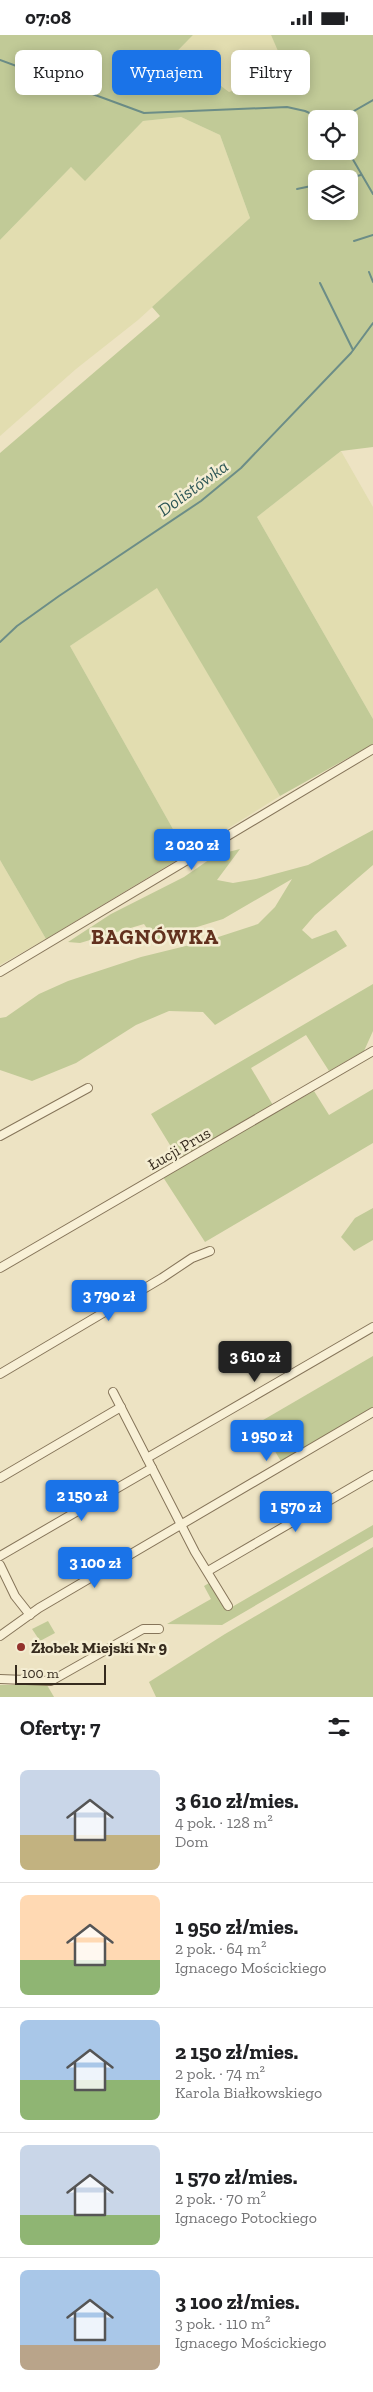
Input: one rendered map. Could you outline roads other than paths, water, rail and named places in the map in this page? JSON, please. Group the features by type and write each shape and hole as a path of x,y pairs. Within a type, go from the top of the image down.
{"street":[{"path":"0,972 373,749"},
{"name":"Łucji Prus","path":"0,1269 373,1051"},
{"path":"0,1136 88,1087"},
{"path":"0,1374 162,1278 192,1258 210,1251"},
{"path":"148,1458 373,1327"},
{"path":"113,1392 181,1525 228,1606"},
{"path":"0,1477 121,1407"},
{"path":"0,1636 30,1615 373,1412"},
{"path":"0,1556 152,1468"},
{"path":"208,1571 373,1475"},
{"path":"0,1565 15,1596 30,1615"},
{"path":"0,1679 51,1681 143,1629 159,1629"}],"waterway":[{"name":"Dolistówka","path":"0,60 144,113 287,107 308,112"},
{"path":"356,110 373,100"},
{"name":"Dolistówka","path":"353,160 373,194"},
{"path":"297,189 308,187"},
{"path":"354,241 373,235"},
{"path":"369,272 373,282"},
{"path":"320,283 353,350"},
{"name":"Dolistówka","path":"0,642 17,626 59,596 201,501 241,468 351,353 373,323"}],"place":[{"name":"Żłobek Miejski Nr 9","path":"21,1647"}],"district":[{"name":"BAGNÓWKA","path":"155,937"}]}
